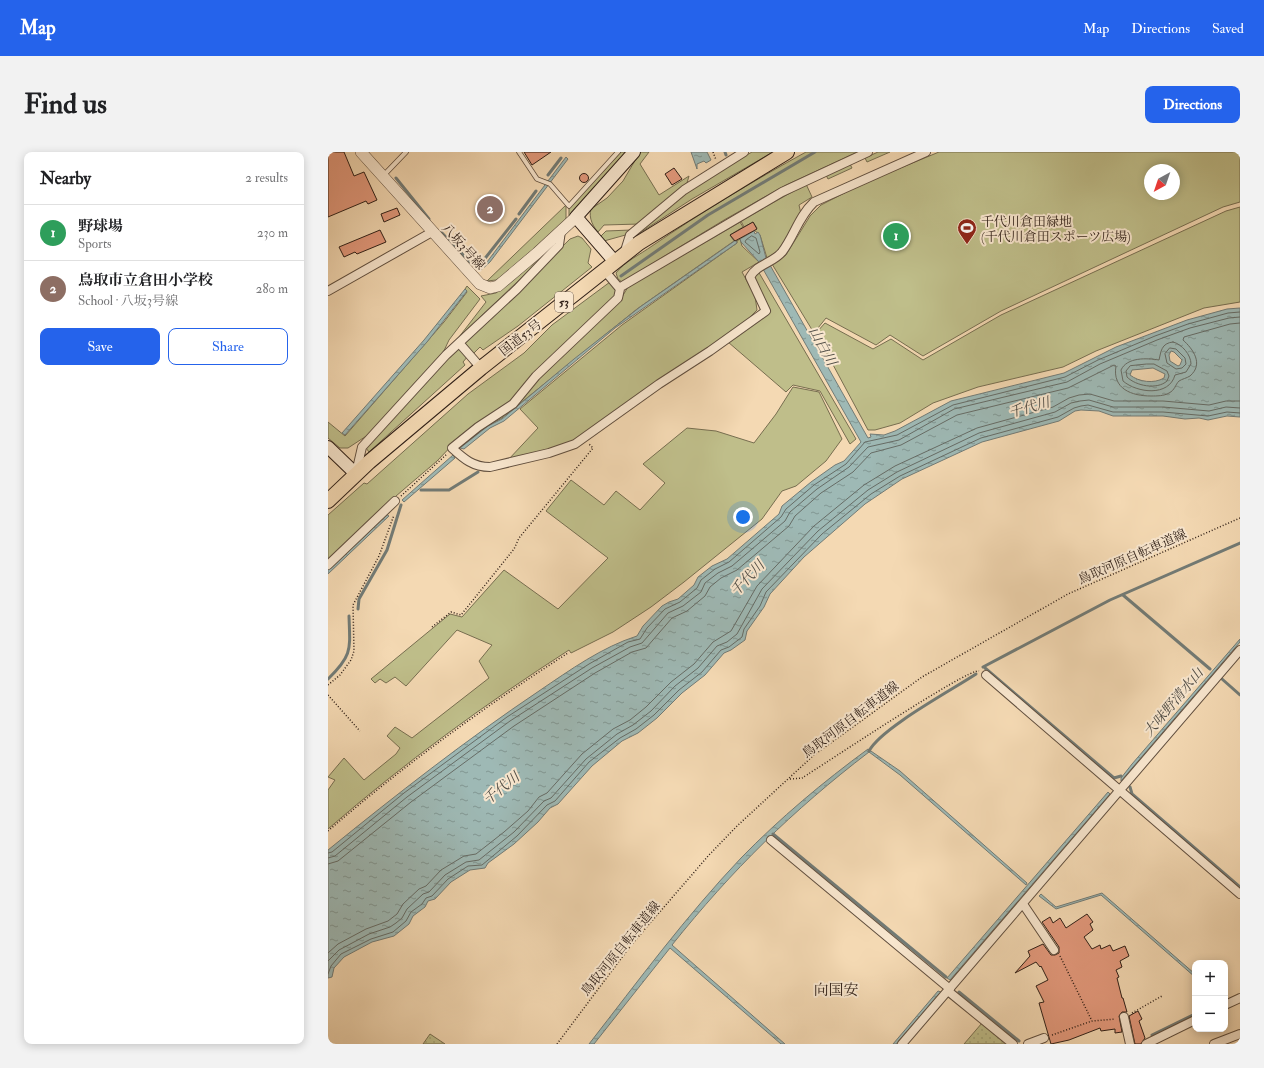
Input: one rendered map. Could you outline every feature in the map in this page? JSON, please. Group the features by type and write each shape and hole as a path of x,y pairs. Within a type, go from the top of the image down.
{"highway":[{"name":"国道53号","path":"328,501 356,474 481,368 639,243 787,152"}],"main road":[{"path":"614,263 576,216 634,152"},
{"path":"328,447 356,474"}],"street":[{"name":"八坂3号線","path":"361,152 480,284 490,288 498,286 576,216"},
{"path":"744,152 684,190 630,235 614,263 620,293 615,302 536,376 513,404 478,427 452,448 470,463 480,467 490,467 549,453 575,444 659,384 716,347 766,311 750,277 753,270 781,254 807,208 814,202 926,152"},
{"path":"619,288 782,192 868,152"},
{"path":"356,474 362,447 446,355 460,344 559,245 561,231"},
{"path":"328,291 432,232"},
{"path":"460,344 481,368"},
{"path":"328,565 395,501"},
{"path":"902,1044 1240,650"},
{"path":"986,675 1240,894"},
{"path":"771,840 1013,1044"},
{"path":"1023,904 1054,950"},
{"path":"1228,1004 1240,998"},
{"path":"1124,1017 1130,1044"},
{"path":"1146,1044 1192,1021"},
{"path":"1214,1044 1240,1034"},
{"path":"1028,1044 1044,1038"}],"lane":[{"path":"383,177 406,152"},
{"path":"519,152 537,179 550,184 569,206 618,152"}],"path":[{"path":"432,627 451,612 461,615 510,555 519,538 593,448 583,438"},
{"path":"328,684 340,675 351,660 354,651 353,605 386,537 395,512 395,501 452,448"},
{"name":"鳥取河原自転車道線","path":"557,1044 632,944 709,855 814,755 929,673 1068,594 1240,518"},
{"path":"328,831 414,761 507,693 568,653"},
{"path":"789,778 802,778 971,672 976,670 986,675"},
{"path":"328,695 360,731"},
{"path":"1054,950 1058,953 1092,1021"},
{"path":"1044,1038 1092,1021 1124,1017 1162,996"}],"shaded area":[{"path":"621,152 627,152 569,219 569,208"},
{"path":"640,152 649,152 640,164 659,195 689,176 687,183 640,224 604,225 598,232 591,219 590,212 592,205 594,207 607,198 623,181"},
{"path":"752,152 773,152 692,199 632,238 694,186"},
{"path":"806,152 858,152 786,185 724,220 622,282 618,279 616,273 623,265 633,258 728,197"},
{"path":"878,152 890,152 867,162 865,158"},
{"name":"千代川倉田緑地 (千代川倉田スポーツ広場)","path":"939,152 1240,152 1240,202 1223,207 1001,311 923,356 890,335 876,345 826,318 814,333 772,264 786,255 810,216 821,205 864,183"},
{"path":"850,164 852,168 828,179 826,175"},
{"path":"806,184 812,197 799,205 801,214 778,251 767,258 760,235 754,230 757,228 753,222 744,227 741,221"},
{"path":"566,205 566,221 502,276 496,280 487,281"},
{"path":"1240,207 1240,302 1204,308 1096,351 1063,367 978,387 933,403 900,423 875,430 868,430 816,333 825,323 873,349 891,339 923,360 1001,315 1226,211"},
{"path":"740,222 743,227 730,235 734,241 637,309 502,418 486,427 457,450 457,447 534,384 619,302 628,287"},
{"path":"631,230 629,234 604,241 600,237 606,231"},
{"path":"578,236 582,238 591,249 588,263 592,267 518,326 483,350 480,347 473,354 464,343 570,239"},
{"path":"740,239 742,246 759,262 742,272 755,296 757,310 744,323 571,442 539,453 508,460 538,428 520,409 622,325 737,243"},
{"path":"554,247 459,337 486,302 481,296 496,293"},
{"path":"758,271 856,439 850,444 820,391 793,385 786,392 728,342 769,312 756,285 755,276"},
{"path":"610,282 618,293 517,398 459,438 437,461 396,496 328,562 328,515 364,483 367,484 468,394 524,353 552,325"},
{"path":"467,286 480,299 449,340 441,357 374,431 348,448 340,448 328,438 328,422 345,436 444,322 467,292 465,289"},
{"path":"459,348 468,356 463,362 465,365 369,452 366,448 444,361"},
{"path":"793,387 819,392 842,439 826,461 796,486 782,491 762,519 651,607 613,632 571,653 569,650 507,691 386,781 328,829 328,790 335,780 328,777 344,758 364,780 396,754 400,748 387,736 395,727 412,738 489,678 479,661 492,645 457,630 406,686 395,677 386,683 380,679 375,683 371,679 450,614 462,617 504,570 558,609 608,558 546,511 571,480 604,505 616,491 640,510 665,483 643,464 687,428 716,431 754,443 776,414"},
{"path":"982,1023 1007,1044 964,1044"},
{"path":"430,1034 445,1044 423,1044"}],"water":[{"path":"691,152 707,152 711,160 706,163 704,161 697,164 697,169"},
{"path":"566,157 568,159 490,262 481,270"},
{"name":"千代川","path":"754,231 755,234 758,232 760,235 766,258 868,438 871,437 870,434 884,435 895,431 951,401 1064,373 1116,347 1187,320 1227,309 1240,308 1240,417 1227,416 1208,420 1163,416 1113,416 1099,411 1075,411 1059,421 982,442 902,479 865,504 804,557 770,594 764,607 747,631 745,640 724,653 705,675 682,693 657,718 638,733 622,741 592,766 558,804 550,808 538,822 514,844 488,863 485,868 470,870 451,882 435,899 428,901 425,907 413,916 409,924 394,936 372,942 344,957 334,968 332,977 328,978 328,850 432,768 562,675 611,646 637,636 643,626 662,606 678,599 694,585 698,577 712,566 727,559 779,514 782,506 811,482 835,465 844,461 861,442 759,262 740,239","holes":["1171,351 1182,360 1180,365 1178,366 1170,361 1169,355","1153,368 1165,374 1164,378 1151,382 1138,379 1130,375 1132,370"]},
{"path":"736,240 737,243 615,328 504,421 490,428 464,449 460,448 488,426 502,419 574,359 640,307"},
{"path":"465,289 467,291 427,342 345,435 342,433 424,340"},
{"path":"453,455 455,458 404,502 402,500"},
{"path":"386,514 389,516 328,574 328,569"},
{"path":"1240,639 1240,642 1121,781 1121,778 1132,764"},
{"path":"868,749 900,771 1027,883 1026,885 900,775 869,752 814,796 764,842 717,892 672,945 785,1044 781,1044 670,948 594,1044 589,1044 682,926 741,858 802,801"},
{"path":"1108,792 1110,794 950,980 947,978"},
{"path":"1102,893 1192,971 1192,974 1101,895 1056,909 1039,896 1041,894 1056,907"},
{"path":"938,991 941,992 896,1044 893,1044"}],"building":[{"path":"328,152 344,152 354,176 364,172 377,200 368,204 366,201 328,217"},
{"path":"524,152 551,152 532,165"},
{"path":"674,168 682,179 672,185 665,174"},
{"path":"584,173 589,178 584,183 579,178"},
{"path":"397,208 400,215 384,222 381,214"},
{"path":"753,222 757,229 735,241 730,235"},
{"path":"380,230 386,242 357,254 355,252 344,257 339,247"},
{"path":"1087,914 1093,922 1090,924 1093,930 1084,937 1092,949 1100,945 1101,949 1110,945 1113,951 1125,946 1129,956 1120,961 1122,967 1116,970 1119,977 1117,978 1122,998 1127,1012 1122,1012 1119,1016 1122,1032 1115,1033 1115,1029 1101,1031 1100,1028 1069,1040 1051,1044 1039,1003 1044,1002 1036,986 1048,980 1041,966 1040,967 1036,962 1015,973 1030,956 1028,951 1043,944 1051,955 1059,953 1059,947 1042,922 1050,917 1053,923 1060,918 1066,928"},
{"path":"1138,1011 1142,1019 1139,1021 1145,1038 1141,1044 1135,1044 1129,1016"}],"waterway":[{"path":"621,276 708,215 815,152"},
{"path":"548,175 561,158"},
{"path":"396,178 429,219"},
{"path":"519,214 536,191"},
{"path":"479,266 516,219"},
{"path":"441,232 472,264"},
{"path":"421,490 449,490 478,472"},
{"path":"358,609 359,599 387,550 401,505"},
{"path":"983,667 1110,600 1240,543"},
{"name":"大味野清水山","path":"1123,595 1210,669"},
{"path":"328,679 342,664 346,657 350,636 349,616"},
{"path":"985,668 1114,778 1121,776"},
{"path":"869,751 876,742 902,721 976,674"},
{"path":"1222,679 1240,695"},
{"path":"1130,787 1132,794 1240,887"},
{"path":"773,834 946,977"},
{"path":"959,992 1019,1041"},
{"path":"1152,1035 1192,1015"}],"place":[{"name":"鳥取市立倉田小学校","path":"490,209"},
{"name":"野球場","path":"896,236"},
{"name":"千代川倉田緑地 (千代川倉田スポーツ広場)","path":"967,245"}],"district":[{"name":"向国安","path":"836,990"}],"water label":[{"name":"山白川","path":"823,346"}]}
